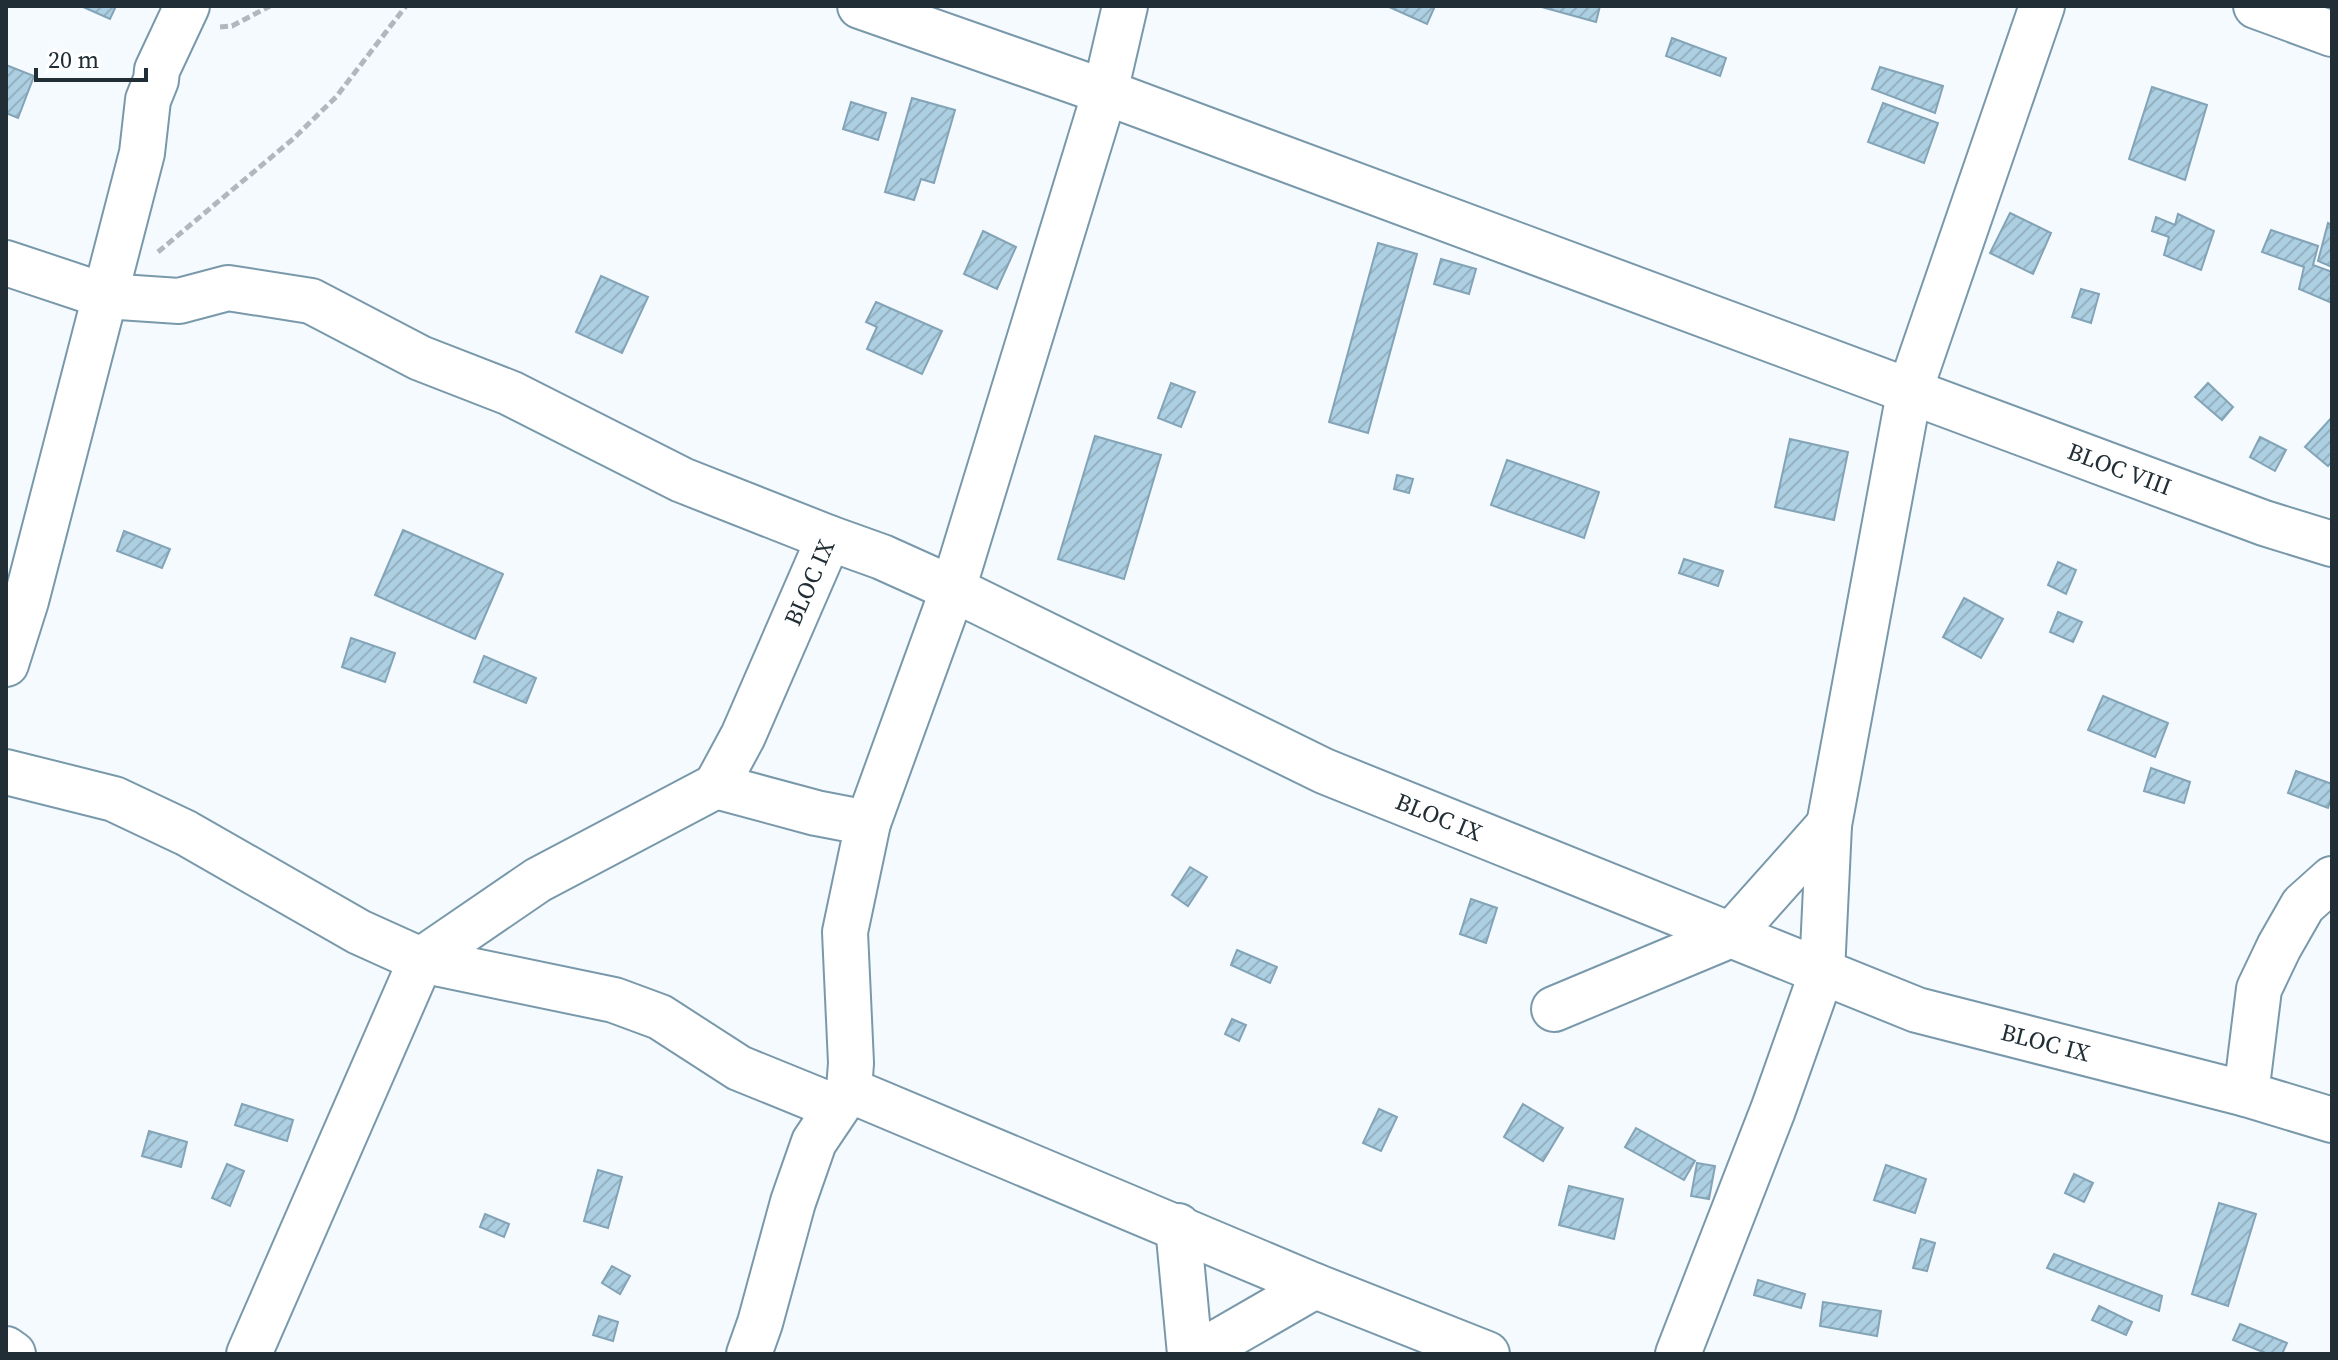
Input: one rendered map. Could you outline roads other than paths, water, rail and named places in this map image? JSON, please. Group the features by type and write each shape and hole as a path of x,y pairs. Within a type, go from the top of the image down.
{"street":[{"path":"6,664 26,601 142,153 148,100 157,70 187,6"},
{"name":"BLOC VIII","path":"860,6 1105,92 2264,523 2332,544"},
{"path":"749,1354 793,1202 814,1142 842,1098 851,1063 845,932 868,823 953,589 1105,92 1125,6"},
{"path":"1678,1354 1773,1110 1822,972 1829,825 1909,393 2042,6"},
{"path":"2256,6 2332,34"},
{"path":"6,263 105,296 179,301 228,288 311,301 420,358 510,393 682,480 829,538"},
{"name":"BLOC IX","path":"716,786 743,736 829,538 882,557 953,589 1324,771 1917,1010 2246,1094 2332,1120"},
{"path":"6,772 114,799 186,833 359,932 421,960 614,1000 660,1017 739,1068 842,1098 1178,1226 1315,1286 1487,1354"},
{"path":"249,1354 421,960 538,880 716,786 816,813 868,823"},
{"path":"1554,1009 1731,935 1829,825"},
{"path":"2246,1094 2259,989 2303,905 2332,879"},
{"path":"1178,1226 1190,1354"},
{"path":"1197,1354 1315,1286"},
{"path":"6,1349 13,1354"}]}
